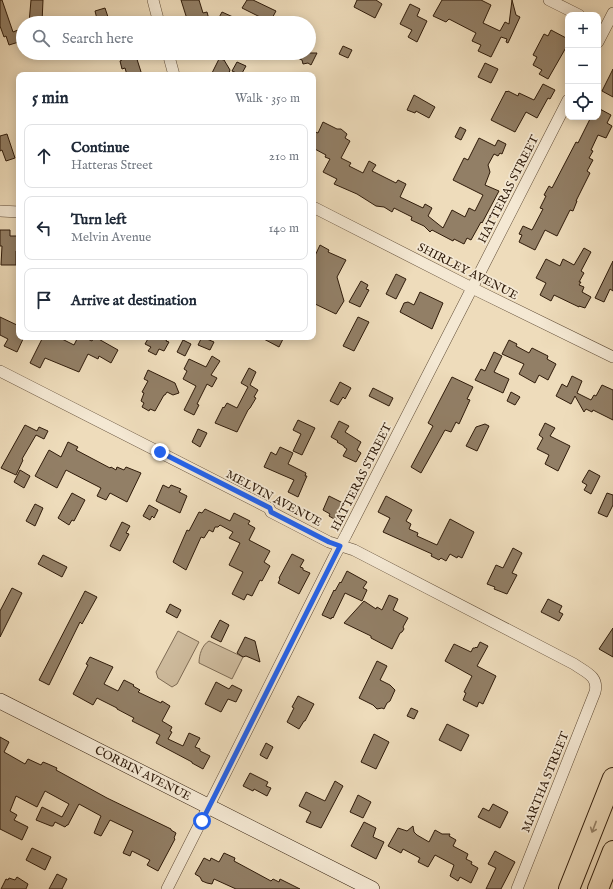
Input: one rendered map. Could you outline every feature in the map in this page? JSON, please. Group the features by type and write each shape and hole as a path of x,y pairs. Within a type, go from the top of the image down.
{"highway":[{"path":"569,889 613,778"},
{"path":"598,889 613,851"}],"main road":[{"name":"CORBIN AVENUE","path":"0,701 372,889"}],"street":[{"path":"152,0 157,16"},
{"path":"549,0 573,12"},
{"path":"605,28 613,13"},
{"path":"170,60 173,72"},
{"name":"HATTERAS STREET","path":"168,889 208,806 565,106"},
{"name":"SHIRLEY AVENUE","path":"316,209 472,288 613,357"},
{"path":"0,211 16,212"},
{"name":"MELVIN AVENUE","path":"0,372 263,505 278,515 329,542 354,550 574,664 593,677 596,684"},
{"name":"MARTHA STREET","path":"517,889 595,692 596,684"}],"shaded area":[{"path":"178,631 199,642 177,684 172,687 158,678 156,672"},
{"path":"209,641 243,657 232,679 199,663 201,650"}],"building":[{"path":"0,0 2,0 13,32 16,31 16,43 9,45 0,26"},
{"path":"31,0 43,0 42,16 30,16"},
{"path":"181,0 199,0 203,13 207,12 208,16 186,16"},
{"path":"247,0 253,0 276,11 273,16 258,16 242,8"},
{"path":"357,0 376,0 382,4 375,18 354,7"},
{"path":"442,0 481,0 491,5 483,23 500,31 505,22 509,24 512,0 516,15 520,17 508,43 506,42 507,39 501,37 491,57 478,51 481,45 472,41 476,33 449,19 446,22 433,16"},
{"path":"410,4 420,9 417,16 427,21 417,42 408,37 412,30 400,24"},
{"path":"105,8 108,16 96,16 95,11"},
{"path":"222,12 231,16 220,16"},
{"path":"551,30 565,37 565,49 548,79 539,74 542,70 533,65 537,57 533,55 544,34 548,36"},
{"path":"343,46 352,50 348,58 339,54"},
{"path":"137,60 141,72 126,72 125,68 122,69 120,61"},
{"path":"218,60 224,60 230,70 229,72 212,72"},
{"path":"302,60 314,60 311,65 308,63 303,64"},
{"path":"237,62 246,66 243,72 232,71"},
{"path":"485,63 498,69 491,83 478,77"},
{"path":"613,69 613,97 602,91"},
{"path":"543,84 555,90 550,99 548,98 537,118 526,112 515,132 491,120 506,91 518,96 519,93 534,100"},
{"path":"414,95 435,107 429,118 416,111 415,113 407,110"},
{"path":"601,110 611,115 607,123 612,126 606,138 598,135 591,150 593,151 589,158 593,160 587,171 590,173 576,201 573,211 570,210 557,236 545,230 535,250 519,242 522,235 519,234 523,226 532,230 543,209 540,208 546,196 544,195 549,186 552,188 576,142 578,143 590,120 601,120"},
{"path":"323,122 337,129 341,129 347,134 345,138 350,141 341,158 351,163 349,166 363,173 369,161 376,165 372,171 396,183 398,180 406,184 400,197 423,208 425,204 432,208 428,216 443,228 452,210 465,217 469,208 475,211 483,195 453,180 464,158 468,160 479,138 495,146 498,140 506,144 502,154 500,153 498,156 494,154 488,165 490,172 485,185 499,191 471,240 467,238 464,244 454,239 453,241 432,230 430,232 424,226 411,220 412,217 394,208 392,212 384,207 376,206 357,194 334,184 337,179 323,172 330,159 316,150 316,132 318,133"},
{"path":"460,127 466,130 461,140 455,137"},
{"path":"7,134 15,158 6,161 2,150 0,151 0,136"},
{"path":"0,230 10,230 10,236 16,236 16,265 1,265 2,246 0,246"},
{"path":"320,245 329,250 328,252 346,260 337,277 344,301 336,314 316,304 316,254"},
{"path":"584,248 591,252 581,271 584,273 579,282 581,282 579,285 584,287 582,292 591,297 585,308 579,307 554,295 551,301 540,295 546,283 536,278 546,259 560,266 563,259 574,265"},
{"path":"613,261 613,291 610,289 604,302 595,298"},
{"path":"396,274 406,279 396,299 386,294"},
{"path":"361,281 368,285 366,289 369,290 360,307 349,302"},
{"path":"420,292 443,303 432,329 400,312 404,303 408,302 414,305"},
{"path":"0,317 16,325 16,340 23,340 17,352 4,346 8,339 0,335"},
{"path":"358,317 369,322 354,351 343,346"},
{"path":"42,340 64,340 74,345 76,340 100,340 118,350 111,363 99,356 98,359 88,354 79,372 45,358 40,368 30,363"},
{"path":"147,340 166,340 169,342 164,351 159,349 156,355 148,351 151,347 145,344"},
{"path":"183,340 191,344 185,356 177,352"},
{"path":"200,340 209,340 214,342 210,350 198,345"},
{"path":"266,340 282,340 279,347"},
{"path":"509,340 517,344 516,346 529,353 532,348 548,356 547,359 556,364 548,380 539,375 535,383 519,374 524,364 502,354"},
{"path":"494,352 502,356 494,372 509,379 503,393 475,380 481,369 485,371"},
{"path":"212,356 220,361 211,375 217,378 212,387 207,384 197,404 199,405 194,415 184,410 196,386 183,379 187,371 184,369 189,359 206,367"},
{"path":"249,368 256,372 250,385 258,390 254,397 256,398 237,432 215,423 223,407 224,408 227,403 237,408 248,387 241,383"},
{"path":"148,370 175,383 179,393 173,395 167,392 155,411 150,409 149,411 142,407 144,403 141,401 144,393 142,392 148,381 144,379"},
{"path":"572,376 582,381 577,393 591,400 594,395 596,396 602,385 613,390 613,420 593,410 592,412 586,409 584,412 575,396 571,404 556,396 562,384 567,387"},
{"path":"452,377 473,387 467,399 470,400 459,424 456,422 451,432 445,430 421,473 411,467 433,426 428,423"},
{"path":"340,382 351,388 345,399 343,397 338,405 330,401"},
{"path":"373,388 393,398 389,406 369,396"},
{"path":"511,392 520,397 515,405 507,401"},
{"path":"298,420 315,428 302,455 293,451 301,434 293,430"},
{"path":"339,421 349,426 345,432 361,442 357,450 361,453 356,462 343,456 347,449 331,437"},
{"path":"545,423 555,428 550,436 570,446 558,471 545,464 549,455 537,449 543,438 539,435"},
{"path":"485,424 489,426 477,451 466,446 476,427"},
{"path":"25,425 37,431 39,427 48,431 44,439 36,435 22,459 23,460 16,475 1,468"},
{"path":"198,429 207,433 200,447 192,442"},
{"path":"68,442 78,447 76,450 110,468 111,467 116,470 117,467 124,470 126,467 141,473 127,502 110,493 106,500 97,496 101,488 66,470 57,488 35,476 49,450 61,457"},
{"path":"280,447 293,453 288,464 306,473 305,476 307,476 298,497 288,492 294,480 264,467 271,452 276,455"},
{"path":"20,470 30,476 24,488 14,482"},
{"path":"589,470 600,476 591,494 584,490 587,485 582,482"},
{"path":"163,485 169,488 171,485 181,489 179,492 187,496 180,513 156,501"},
{"path":"72,493 85,500 74,521 72,520 69,525 58,518"},
{"path":"607,493 613,495 613,505 607,517 598,513"},
{"path":"329,496 345,504 336,520 323,510"},
{"path":"386,496 412,510 406,521 411,524 409,529 418,533 417,536 437,545 450,519 474,532 462,558 458,556 457,558 450,554 446,561 441,558 439,560 431,556 432,554 383,532 390,518 378,512"},
{"path":"35,504 43,508 35,526 26,521"},
{"path":"149,505 158,510 154,518 152,516 150,520 143,516"},
{"path":"205,509 230,521 234,513 250,521 248,524 255,528 249,540 270,551 264,562 270,566 262,581 260,580 252,596 247,594 244,600 232,594 243,572 229,565 240,543 229,538 233,532 220,525 215,527 213,532 209,530 204,538 201,537 186,570 173,562 187,530 189,531 199,512 202,513"},
{"path":"122,522 130,526 126,533 129,534 120,551 110,546"},
{"path":"513,548 522,553 512,573 517,575 507,594 494,589 495,587 487,584 496,565 503,568"},
{"path":"292,554 304,560 300,567 310,573 299,594 278,583 279,578"},
{"path":"43,555 67,567 62,577 38,564"},
{"path":"347,571 367,582 363,588 367,590 362,601 345,593 333,618 332,617 331,619 322,615 334,590 335,591 340,582 341,583"},
{"path":"12,588 22,593 0,637 0,611"},
{"path":"85,591 97,597 82,624 80,622 49,685 39,680"},
{"path":"389,595 398,599 393,610 408,618 403,627 404,629 400,633 392,649 371,638 371,636 344,623 364,601 376,609 377,607 382,610"},
{"path":"548,599 562,606 559,612 563,614 559,621 541,612"},
{"path":"170,604 181,610 177,618 166,612"},
{"path":"220,620 229,625 221,642 211,637"},
{"path":"613,628 613,657 599,649"},
{"path":"245,637 255,641 260,662 246,656 243,657 237,653"},
{"path":"480,642 488,646 477,666 496,676 483,704 479,702 477,707 463,700 466,693 464,692 472,676 445,661 454,644 471,652 473,648 477,648"},
{"path":"90,657 113,667 104,684 118,691 124,680 140,690 138,692 161,703 162,701 170,706 162,721 172,727 170,731 172,732 168,739 183,746 189,733 200,738 195,747 210,756 203,769 156,743 160,735 132,721 134,718 117,708 97,698 93,705 73,694 88,665 86,664"},
{"path":"377,661 387,666 380,680 390,685 395,690 384,709 377,709 373,705 359,698"},
{"path":"216,682 229,689 232,685 242,690 236,702 228,699 221,712 205,704"},
{"path":"298,696 314,704 299,729 287,722 294,708 292,707"},
{"path":"411,708 418,711 414,719 407,716"},
{"path":"447,724 469,735 461,751 439,740"},
{"path":"374,734 389,742 376,769 361,762"},
{"path":"0,737 9,742 4,752 25,764 28,759 41,765 43,762 57,768 56,770 107,798 171,829 176,833 175,839 158,871 147,865 150,860 132,851 130,856 123,853 133,831 110,820 101,836 94,833 101,816 79,804 68,825 65,827 55,822 53,826 51,826 36,820 42,807 62,817 69,804 45,791 37,807 16,796 10,811 17,815 14,820 28,827 22,840 0,829"},
{"path":"266,743 273,747 267,759 260,755"},
{"path":"250,773 268,782 266,786 271,788 267,796 254,789 253,791 243,786"},
{"path":"335,781 343,786 321,828 306,822 311,812 299,806 306,792 325,801"},
{"path":"358,795 371,802 363,818 350,812"},
{"path":"493,804 508,812 500,828 478,817 483,808 489,811"},
{"path":"364,822 376,828 373,837 384,842 376,859 351,846"},
{"path":"413,826 414,832 417,835 429,842 435,830 442,834 450,834 449,836 456,840 453,846 468,854 466,859 478,868 471,883 460,877 458,881 450,876 454,865 435,855 428,867 418,862 420,858 403,849 401,853 388,846 398,828 407,831"},
{"path":"32,848 51,857 45,870 26,860"},
{"path":"495,851 515,862 501,889 486,889 496,868 488,864"},
{"path":"224,853 235,858 234,861 271,881 273,879 279,882 280,879 300,889 236,889 214,879 212,884 207,883 202,881 200,877 195,874 204,858 210,861 211,858 219,862"},
{"path":"57,874 67,879 62,889 49,889"},
{"path":"17,877 28,884 26,889 1,889 6,879 8,880 9,878 15,880"}],"route":[{"path":"160,452 270,508 271,512 329,542 340,546 217,788 202,821"}]}
